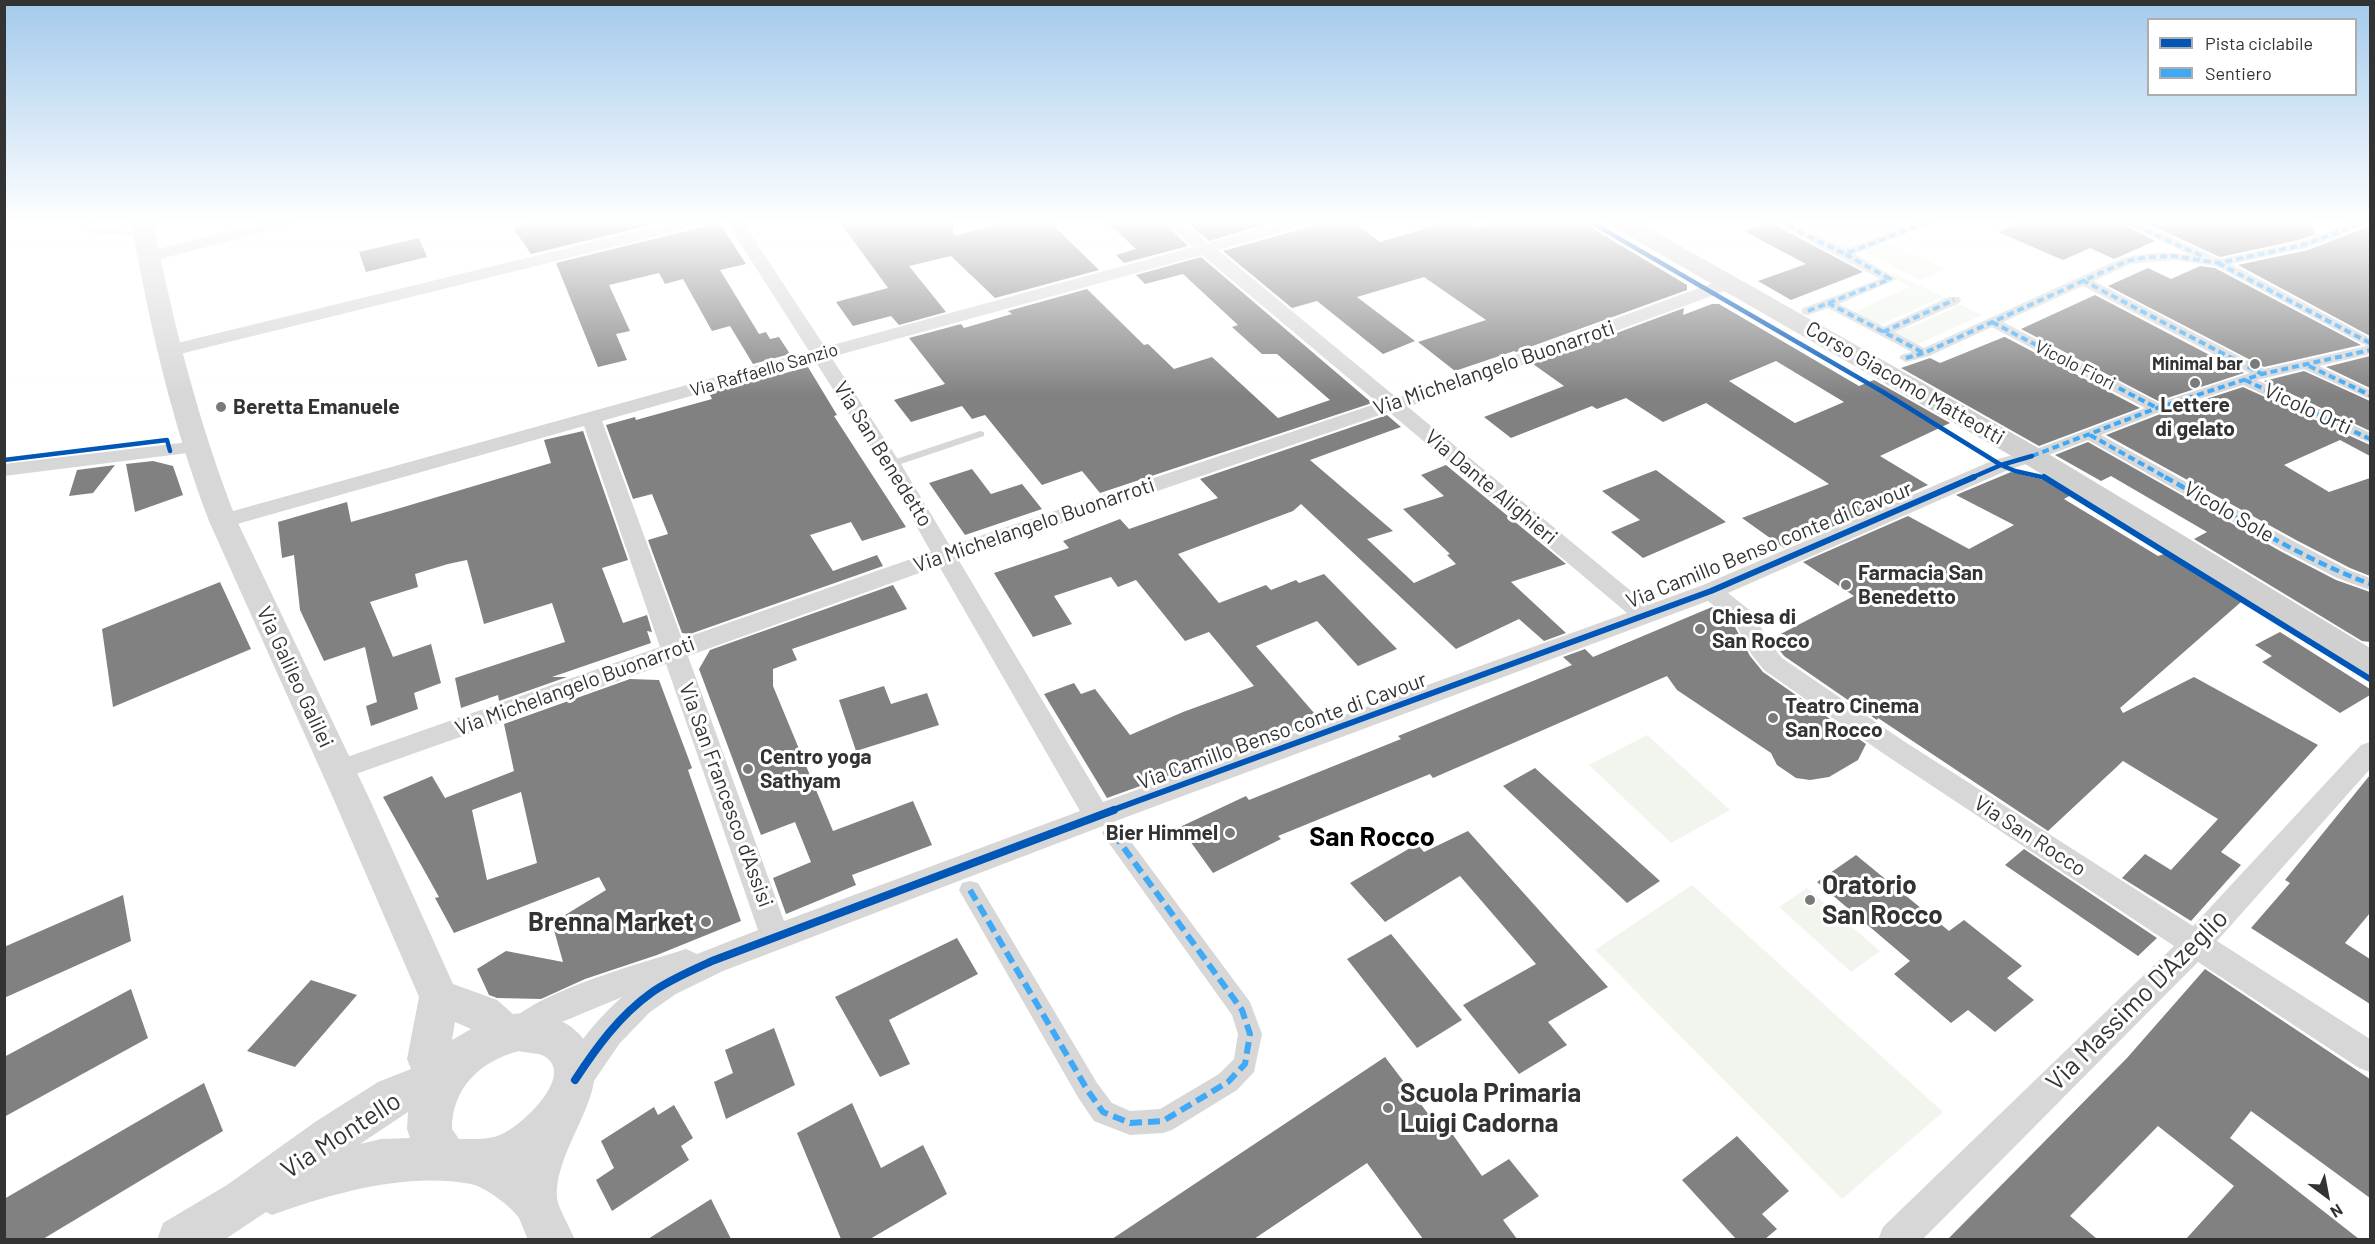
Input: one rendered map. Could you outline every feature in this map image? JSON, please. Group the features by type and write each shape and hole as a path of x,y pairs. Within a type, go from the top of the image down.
{"main road":[{"name":"Corso Giacomo Matteotti","path":"1723,279 2032,456 2370,664"}],"street":[{"name":"Via Galileo Galilei","path":"153,279 158,309 196,447 223,521 339,770 439,997"},
{"path":"171,350 462,279"},
{"name":"Via San Benedetto","path":"772,279 891,464 1105,825"},
{"name":"Via Raffaello Sanzio","path":"223,521 1095,279"},
{"name":"Via Dante Alighieri","path":"1241,279 1644,615"},
{"path":"1808,311 1890,279"},
{"path":"2249,279 2370,343"},
{"path":"1906,358 1924,353 2082,280 2262,374"},
{"name":"Via Michelangelo Buonarroti","path":"339,770 946,555 1391,404 1412,400 1730,283"},
{"path":"1884,332 1954,300"},
{"path":"1828,303 1924,353"},
{"name":"Vicolo Fiori","path":"1992,322 2157,408"},
{"name":"Via Camillo Benso conte di Cavour","path":"566,1099 595,1049 622,1018 651,993 712,961 775,936 1105,825 1711,591 2001,465 2090,435 2157,408 2262,374 2309,366 2370,350"},
{"path":"2309,366 2370,395"},
{"name":"Vicolo Orti","path":"2245,380 2370,439"},
{"name":"Via San Francesco d'Assisi","path":"591,418 775,936"},
{"name":"Vicolo Sole","path":"2090,435 2289,546 2343,574 2370,584"},
{"path":"4,470 196,447"},
{"name":"Via San Rocco","path":"1711,591 1744,618 1761,649 1773,664 1893,747 2370,1057"},
{"name":"Via Massimo D'Azeglio","path":"1896,1239 2196,944 2370,752"},
{"path":"970,890 1088,1091 1103,1112 1130,1123 1163,1121 1228,1082 1245,1064 1250,1034 1242,1010 1105,825"},
{"name":"Via Camillo Benso conte di Cavour","path":"513,1034 539,1017 613,986 680,963 712,961"},
{"path":"513,1034 482,1012 439,997 440,1070 428,1114 430,1135 436,1146 465,1161 509,1178 543,1220"},
{"path":"440,1070 468,1053 513,1034 546,1034 562,1043 572,1059 566,1099 541,1158 543,1220"},
{"name":"Via Montello","path":"180,1239 243,1201 331,1137 440,1070"},
{"path":"465,1161 491,1162 520,1151 546,1131 566,1099"},
{"name":"Via Montello","path":"243,1201 309,1179 381,1161 465,1161"}],"lane":[{"path":"891,464 980,434"}],"shaded area":[{"path":"1895,279 1906,279 1948,299 1943,302 1938,299 1879,325 1854,312 1910,287"},
{"path":"1956,303 1982,315 1916,345 1889,331 1901,326 1907,329 1954,308 1950,305"},
{"path":"1647,735 1730,810 1671,843 1589,765"},
{"path":"1692,885 1943,1112 1842,1199 1595,950"},
{"path":"1807,888 1880,951 1851,972 1779,907"}],"building":[{"path":"562,279 634,279 609,285 630,331 616,334 627,360 598,367"},
{"path":"662,279 683,279 665,284"},
{"path":"683,279 726,279 759,334 766,332 770,339 779,337 790,354 753,364 730,326 712,331"},
{"path":"881,279 919,279 946,312 899,325 891,316 853,326 836,302 888,288"},
{"path":"975,279 1065,279 995,298"},
{"path":"1140,279 1164,279 1145,284"},
{"path":"1188,279 1227,279 1372,403 1100,493 1082,471 1042,485 985,415 972,419 962,406 911,422 894,400 945,384 909,338 961,324 964,328 1012,314 1008,311 1087,289 1144,345 1148,344 1174,369 1212,357 1278,418 1330,400 1277,354 1262,354 1232,327 1238,325"},
{"path":"1257,279 1417,279 1357,297 1415,341 1383,354 1317,301 1292,308"},
{"path":"1427,279 1677,279 1687,285 1687,290 1516,352 1455,371 1418,342 1486,320"},
{"path":"1763,279 1845,279 1791,300 1758,281"},
{"path":"2123,279 2236,279 2361,345 2264,367 2108,286"},
{"path":"2264,279 2370,279 2370,336"},
{"path":"2095,295 2244,373 2158,401 2021,329"},
{"path":"1712,304 1719,304 1859,386 1874,380 1950,423 1880,456 1928,485 1784,548 1742,518 1829,484 1706,403 1663,422 1626,398 1597,409 1592,406 1511,438 1484,417 1564,386 1533,364 1684,308 1683,315","holes":["1776,361 1844,402 1795,423 1729,381"]},
{"path":"2005,337 2140,408 2039,446 1901,368 1930,358 1940,363"},
{"path":"2370,356 2370,388 2326,367"},
{"path":"808,367 837,415 834,416 906,527 862,541 851,522 810,535 833,571 877,555 883,566 690,634 682,633 648,540 668,534 652,494 633,499 606,425 635,417 636,420 712,399 709,393"},
{"path":"2304,371 2370,401 2370,431 2264,381"},
{"path":"2243,387 2370,445 2370,456 2340,440 2284,465 2329,492 2370,478 2370,576 2296,540 2106,435 2163,413"},
{"path":"1387,415 1401,427 1310,460 1393,531 1367,539 1414,583 1456,564 1447,555 1450,554 1403,509 1444,496 1421,475 1446,465 1566,564 1511,582 1566,633 1544,641 1519,619 1456,649 1301,504 1293,511 1178,554 1219,603 1266,585 1271,590 1296,580 1299,583 1324,574 1397,649 1358,666 1317,621 1256,646 1321,721 1107,798 1044,694 1074,683 1081,694 1095,689 1130,735 1183,712 1254,686 1209,632 1185,641 1136,580 1118,587 1111,577 1054,596 1072,624 1033,637 994,573 1069,548 1063,541 1120,519 1129,529 1218,498 1200,479"},
{"path":"583,431 628,560 602,568 623,623 647,615 652,632 647,631 651,643 552,677 567,677 499,701 498,695 461,708 455,678 565,642 552,603 484,624 467,560 448,564 415,574 418,587 370,602 393,657 431,644 441,683 414,693 418,709 371,726 366,706 377,702 365,647 324,661 300,610 294,555 282,558 278,522 347,502 351,522 397,509 551,463 544,440"},
{"path":"2088,442 2282,552 2336,580 2370,592 2370,642 2362,641 2194,539 2207,532 2111,476 2101,481 2055,455"},
{"path":"153,461 173,466 183,495 135,512 126,464"},
{"path":"115,465 93,493 69,496 77,470"},
{"path":"972,469 991,494 1022,484 1042,509 965,535 929,483"},
{"path":"1656,470 1726,522 1643,558 1611,532 1640,520 1602,491"},
{"path":"2011,472 2048,481 2071,495 2064,499 2158,556 2164,554 2241,602 2120,708 2123,713 2194,677 2318,745 2221,852 2241,865 2191,921 2122,878 2145,854 2171,870 2218,819 2123,761 2048,831 1878,718 1877,720 1784,656 1771,639 1854,596 1803,562 1908,516 1969,549 2014,525 1956,495"},
{"path":"220,582 251,649 113,707 102,629"},
{"path":"893,585 907,609 792,649 797,660 773,669 773,686 833,831 913,801 932,845 852,875 856,885 786,914 773,878 811,862 795,822 761,835 699,669 710,650"},
{"path":"1712,607 1734,625 1750,656 1763,672 1866,744 1858,760 1829,777 1810,780 1796,778 1777,765 1771,753 1677,690 1667,676 1433,778 1430,774 1278,836 1281,839 1213,873 1180,827 1246,796 1249,800 1401,739 1398,736 1572,665 1563,657 1585,649 1593,657"},
{"path":"2280,632 2370,689 2370,695 2340,713 2262,662 2272,656 2255,645"},
{"path":"630,679 659,680 692,768 688,770 741,921 657,955 585,979 541,999 497,998 489,995 477,969 506,951 563,962 552,923 606,890 599,877 454,933 435,898 439,897 383,797 432,776 445,798 514,771 504,724","holes":["521,792 537,863 487,880 472,810"]},
{"path":"884,686 891,704 927,693 939,725 856,751 839,700"},
{"path":"1535,768 1660,881 1627,903 1503,786"},
{"path":"2370,775 2370,913 2345,943 2370,959 2370,1004 2251,928 2290,883 2285,880"},
{"path":"1468,831 1608,987 1548,1022 1567,1045 1519,1074 1463,1005 1536,964 1460,876 1385,922 1350,883 1417,844 1424,852"},
{"path":"2024,849 2157,938 2138,956 2005,865"},
{"path":"1856,855 1949,931 1964,920 2022,966 2007,978 2034,1000 1995,1032 1968,1010 1951,1023 1894,974 1910,961 1817,882"},
{"path":"123,895 131,941 4,998 4,947"},
{"path":"1391,934 1462,1020 1417,1048 1347,959"},
{"path":"957,938 978,974 889,1020 910,1064 880,1077 835,997"},
{"path":"2205,969 2370,1079 2370,1198 2251,1111 2230,1138 2359,1239 2186,1239 2234,1186 2158,1126 2070,1216 2097,1239 1948,1239 2127,1058"},
{"path":"311,980 357,995 295,1067 247,1051"},
{"path":"131,989 148,1038 4,1117 4,1057"},
{"path":"774,1028 795,1085 726,1119 714,1082 733,1073 725,1050"},
{"name":"Scuola Primaria Luigi Cadorna","path":"1385,1057 1445,1136 1451,1132 1482,1176 1509,1159 1539,1196 1503,1220 1517,1239 1423,1239 1367,1163 1254,1239 1112,1239"},
{"path":"204,1083 223,1131 43,1239 4,1239 4,1199"},
{"path":"852,1103 881,1168 923,1145 947,1194 870,1239 841,1239 797,1133"},
{"path":"674,1105 693,1138 681,1146 689,1160 612,1211 596,1180 614,1168 601,1141 654,1107 658,1115"},
{"path":"1737,1136 1789,1191 1762,1214 1777,1229 1765,1239 1736,1239 1682,1180"},
{"path":"711,1199 731,1239 648,1239"}],"marked path":[{"path":"1808,311 1890,279"},
{"path":"1906,358 1924,353 2087,279"},
{"path":"2249,279 2370,343"},
{"path":"2082,280 2262,374"},
{"path":"1883,332 1954,300"},
{"path":"1828,303 1924,353"},
{"path":"1992,322 2157,408"},
{"path":"2032,456 2157,408 2262,374 2370,350"},
{"path":"2309,366 2370,395"},
{"path":"2245,380 2370,439"},
{"path":"2090,435 2289,546 2343,574 2370,584"},
{"path":"970,890 1088,1091 1103,1112 1130,1123 1163,1121 1228,1082 1245,1064 1250,1034 1242,1010 1113,833"}],"cycle path":[{"path":"1689,279 1883,392 2001,465 2015,471 2043,476 2370,679"},
{"path":"4,460 167,440 170,451"},
{"path":"575,1080 609,1033 639,1002 665,984 712,961 1119,808 1711,591 2001,465 2032,456"}],"place":[{"name":"Minimal bar","path":"2255,364"},
{"name":"Lettere di gelato","path":"2195,383"},
{"name":"Beretta Emanuele","path":"221,407"},
{"name":"Farmacia San Benedetto","path":"1846,585"},
{"name":"Chiesa di San Rocco","path":"1700,629"},
{"name":"Teatro Cinema San Rocco","path":"1773,718"},
{"name":"Centro yoga Sathyam","path":"748,769"},
{"name":"Bier Himmel","path":"1230,833"},
{"name":"Oratorio San Rocco","path":"1810,900"},
{"name":"Brenna Market","path":"706,922"},
{"name":"Scuola Primaria Luigi Cadorna","path":"1388,1108"}],"district":[{"name":"San Rocco","path":"1372,837"}]}
